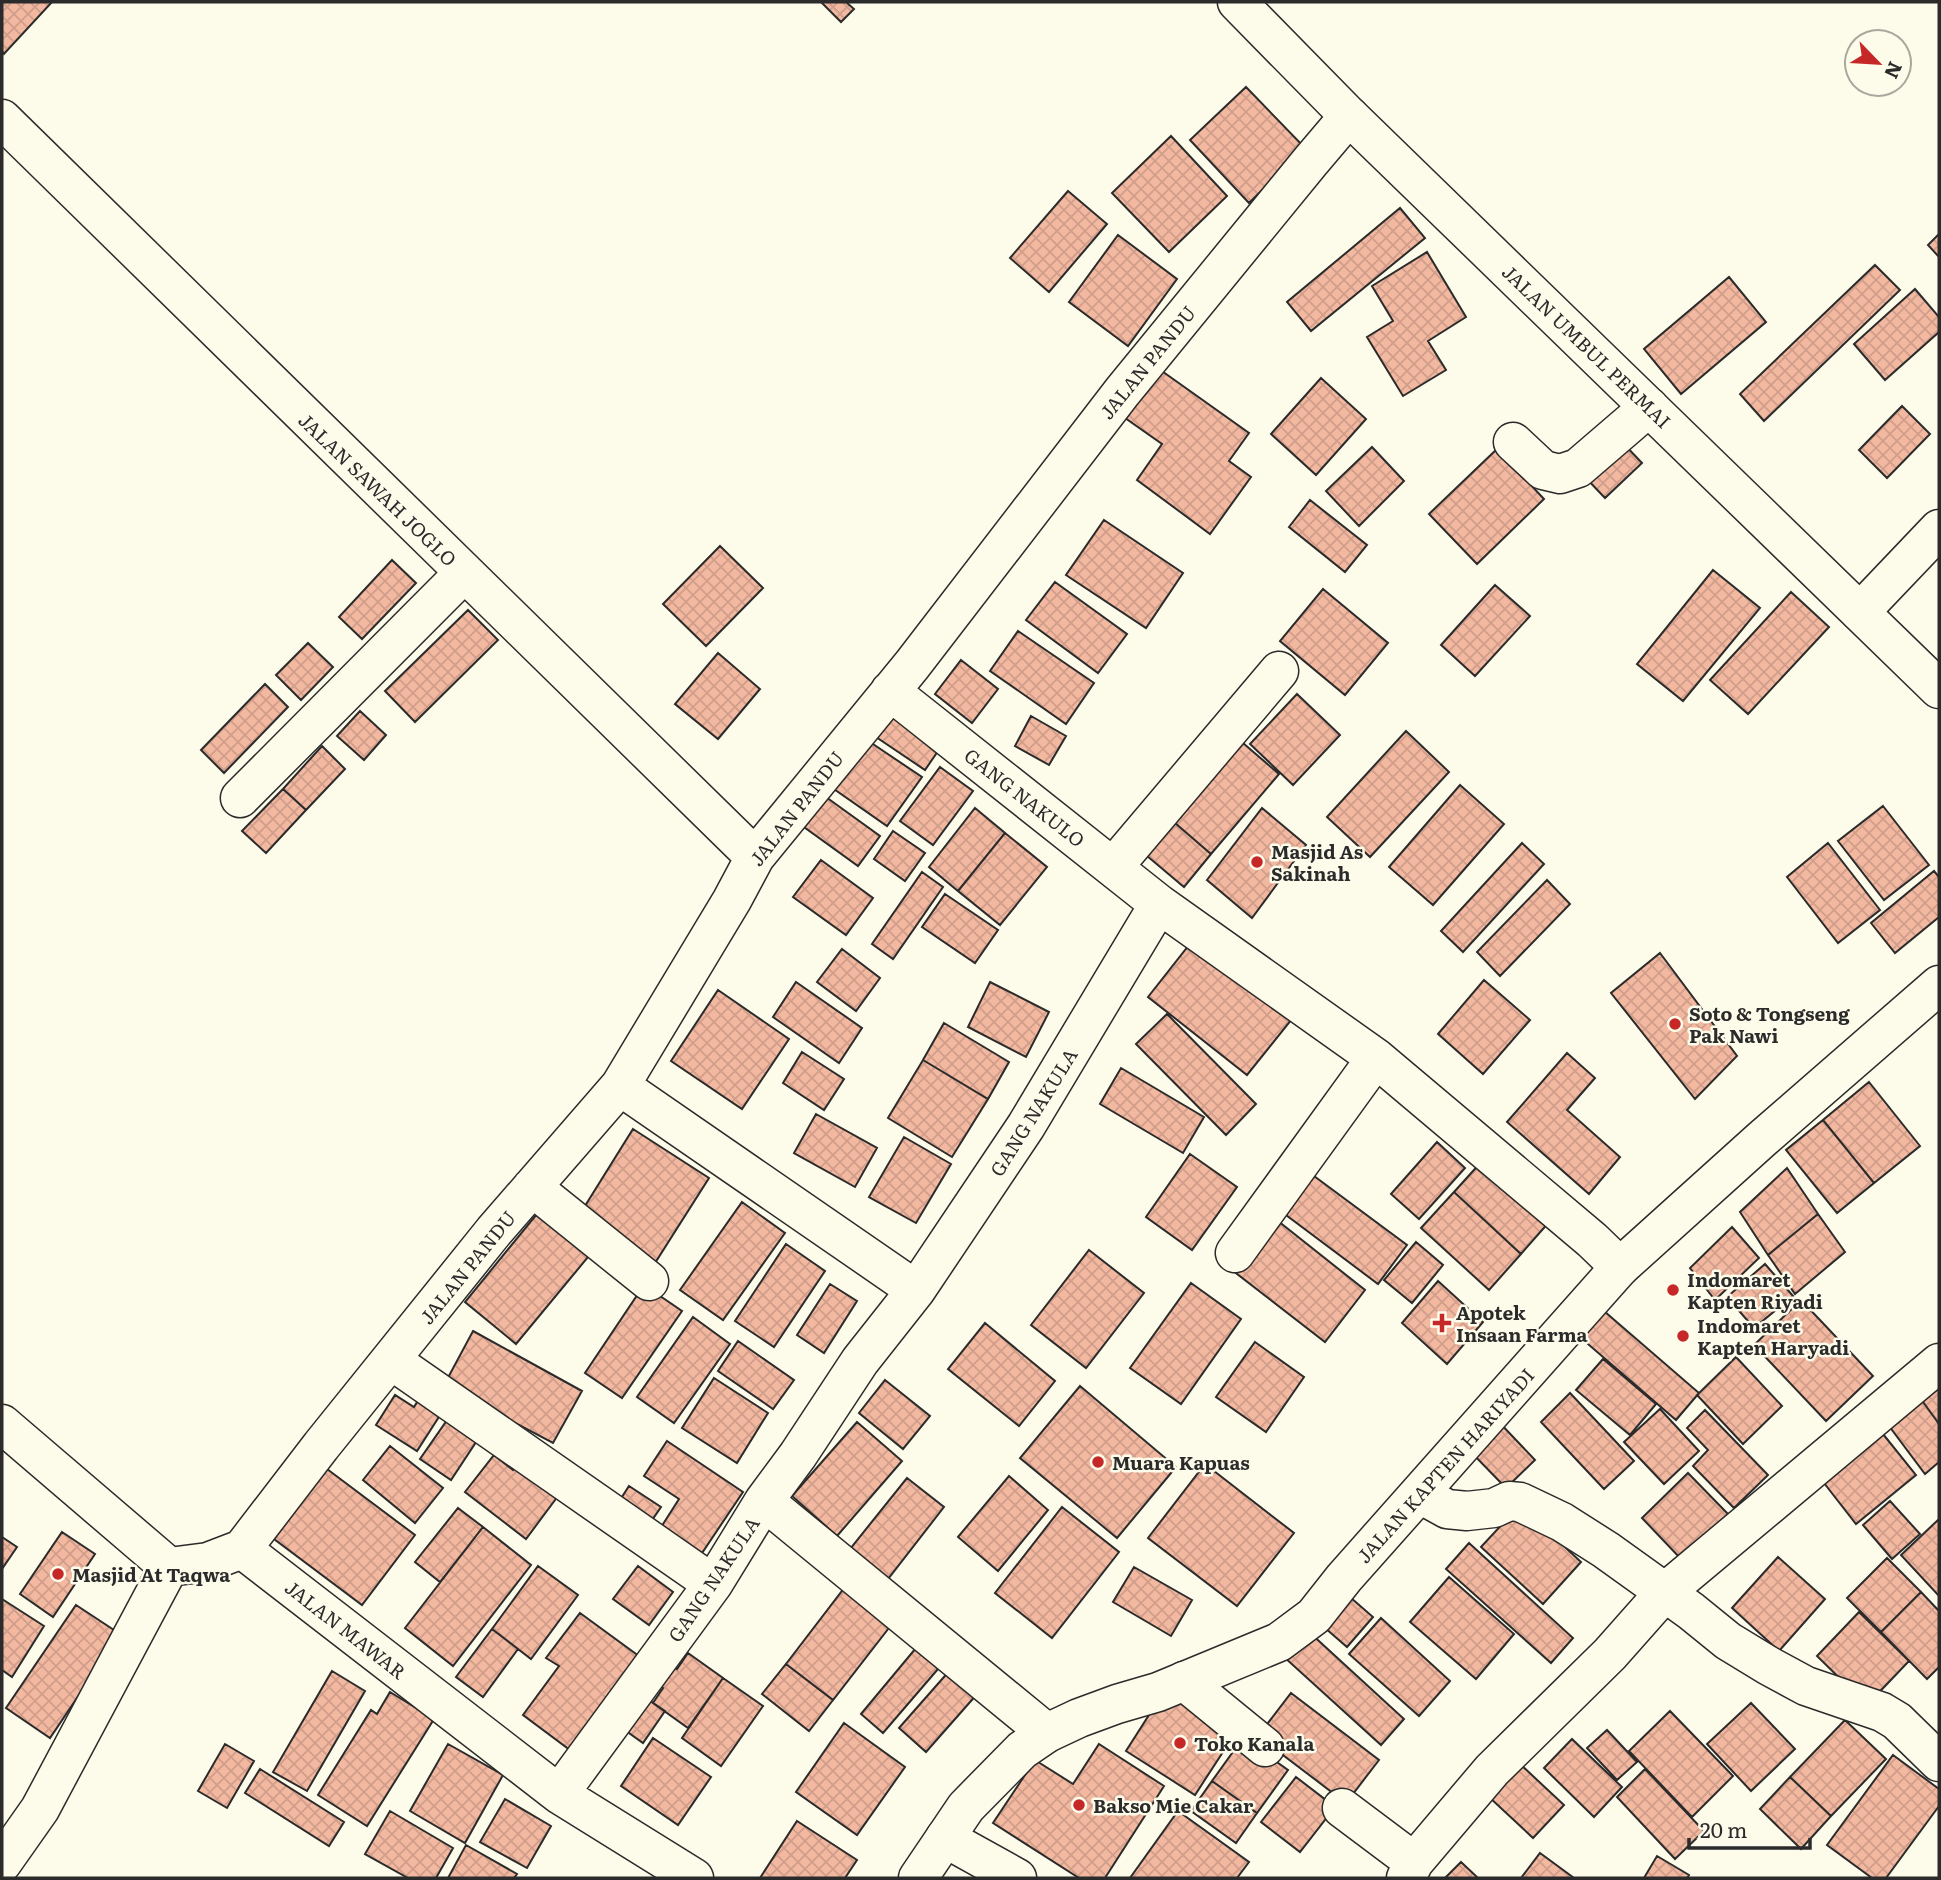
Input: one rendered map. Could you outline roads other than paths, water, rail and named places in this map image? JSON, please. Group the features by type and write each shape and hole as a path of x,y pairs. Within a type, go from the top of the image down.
{"street":[{"name":"JALAN UMBUL PERMAI","path":"1237,2 1349,117 1939,689"},
{"name":"JALAN PANDU","path":"242,1549 494,1231 620,1086 755,857 912,665 1122,392 1349,117"},
{"name":"JALAN SAWAH JOGLO","path":"2,119 755,857"},
{"path":"1513,442 1543,470 1560,474 1578,468 1649,407"},
{"path":"1860,612 1939,529"},
{"path":"240,798 464,572"},
{"path":"1114,866 1279,671"},
{"name":"GANG NAKULO","path":"890,691 1159,904"},
{"path":"1159,904 1376,1058 1592,1240 1620,1267"},
{"name":"GANG NAKULA","path":"559,1794 713,1584 764,1501 860,1361 916,1290 1026,1126 1159,904"},
{"name":"JALAN KAPTEN HARIYADI","path":"918,1878 966,1807 1022,1750 1047,1733 1079,1718 1158,1692 1279,1643 1314,1616 1344,1578 1620,1267 1939,985"},
{"path":"1235,1253 1376,1058"},
{"path":"620,1086 916,1290"},
{"path":"532,1187 649,1282"},
{"path":"391,1360 713,1584"},
{"path":"1342,1808 1410,1870 1492,1770 1610,1654 1664,1593 1939,1363"},
{"path":"2,1424 169,1567 208,1562 242,1549"},
{"path":"1420,1494 1447,1509 1467,1511 1494,1508 1509,1501 1528,1504 1606,1550 1728,1641 1769,1666 1806,1686 1882,1712 1897,1721 1939,1762"},
{"path":"764,1501 1047,1733"},
{"name":"JALAN MAWAR","path":"242,1549 559,1794 694,1878"},
{"path":"2,1863 40,1809 169,1567"},
{"path":"1184,1681 1265,1747"},
{"path":"945,1838 1017,1878"}],"place":[{"name":"Masjid As Sakinah","path":"1257,862"},
{"name":"Soto & Tongseng Pak Nawi","path":"1675,1024"},
{"name":"Indomaret Kapten Riyadi","path":"1673,1290"},
{"name":"Apotek Insaan Farma","path":"1442,1323"},
{"name":"Indomaret Kapten Haryadi","path":"1683,1336"},
{"name":"Muara Kapuas","path":"1098,1462"},
{"name":"Masjid At Taqwa","path":"58,1574"},
{"name":"Toko Kanala","path":"1180,1743"},
{"name":"Bakso Mie Cakar","path":"1079,1805"}]}
